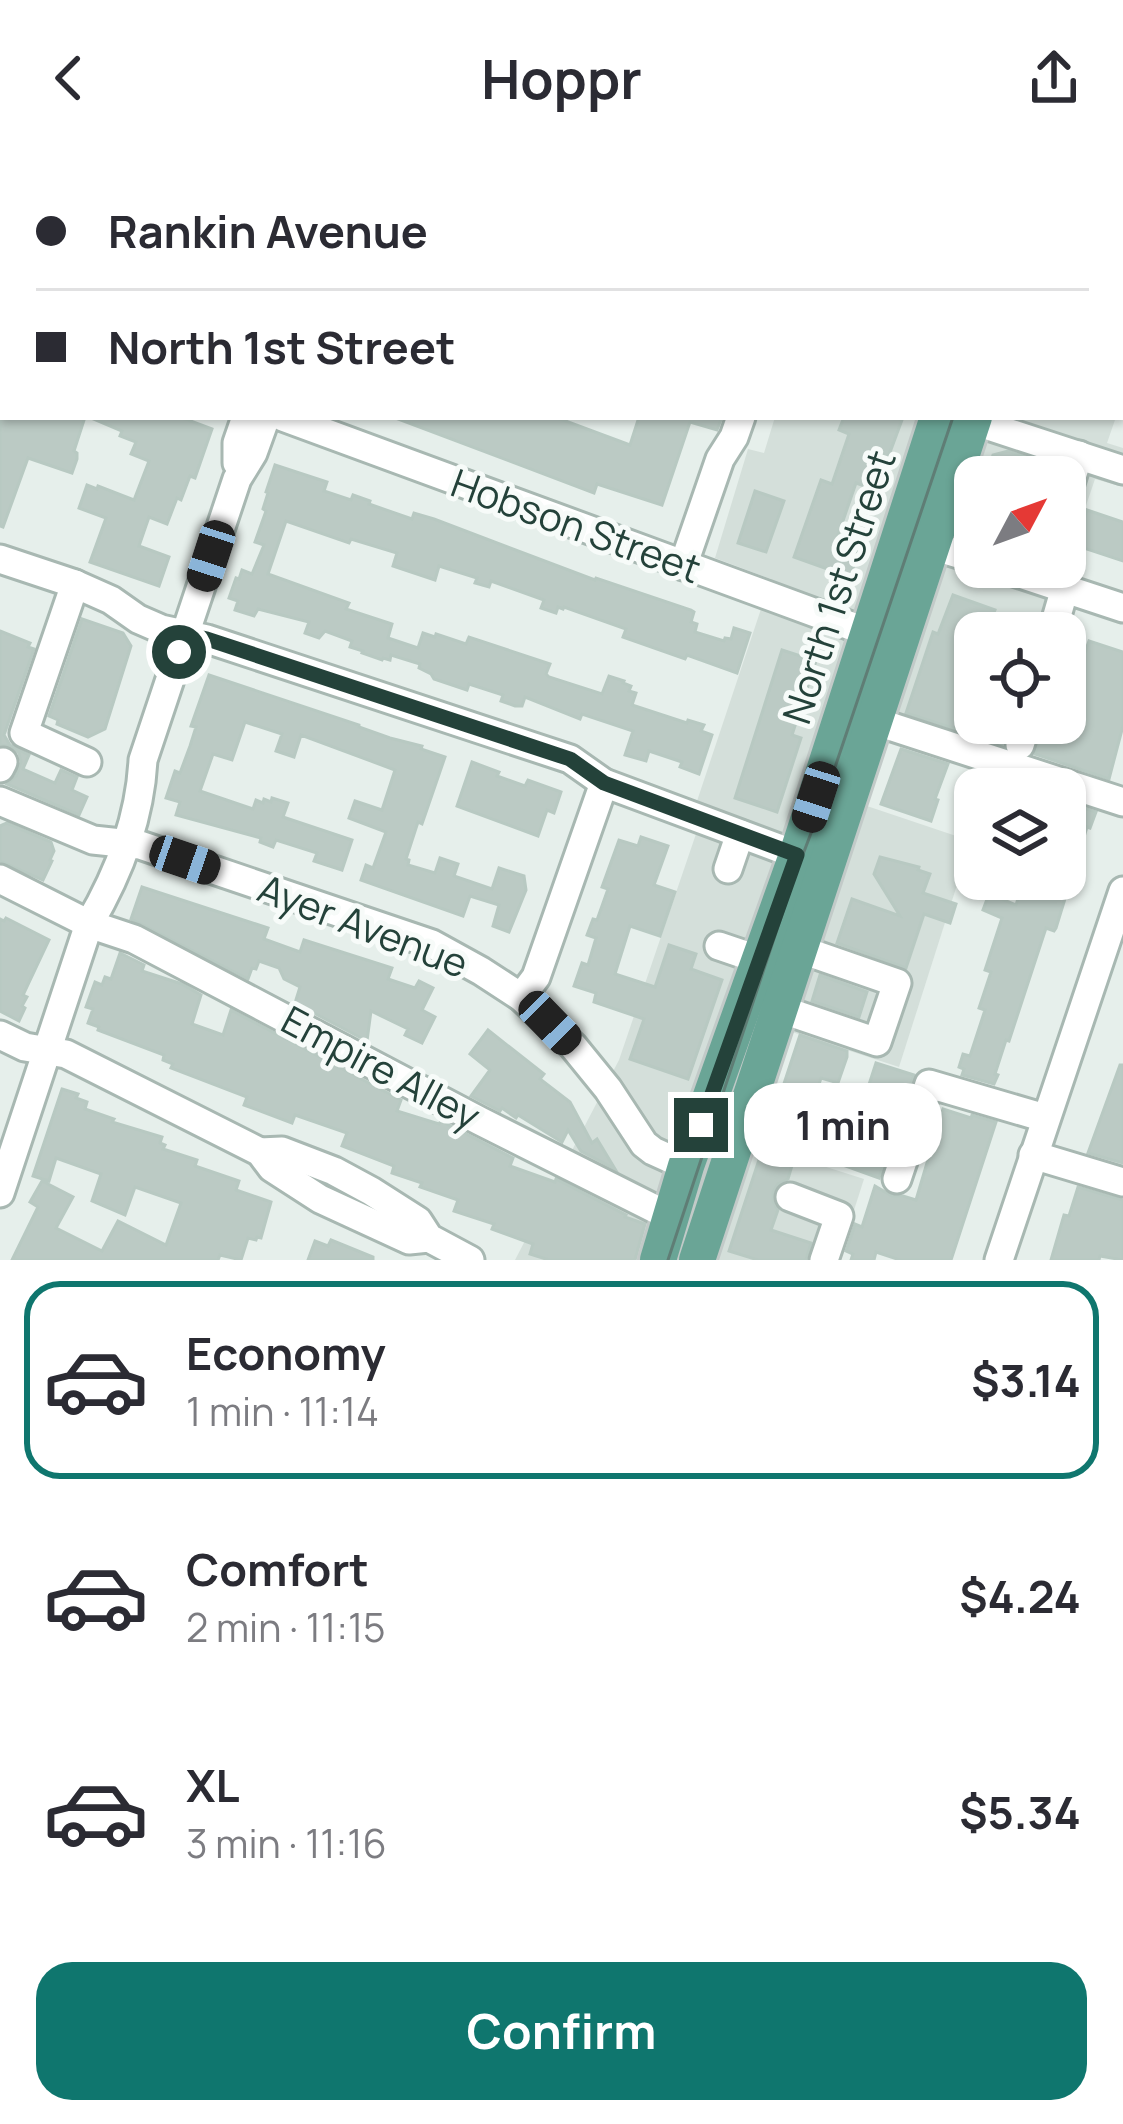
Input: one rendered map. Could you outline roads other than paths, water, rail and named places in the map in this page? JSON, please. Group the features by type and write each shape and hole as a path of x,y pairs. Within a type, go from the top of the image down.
{"main road":[{"name":"North 1st Street","path":"658,1260 686,1166 760,959 874,721 915,541 951,420"},
{"name":"North 1st Street","path":"697,1260 799,949 814,853 870,633 915,541"}],"street":[{"path":"237,479 237,443 245,420"},
{"path":"0,1192 89,924 110,888 116,843 141,794 143,760 237,479 265,420"},
{"name":"Hobson Street","path":"291,420 870,633"},
{"path":"682,566 720,459 740,420"},
{"path":"959,420 1123,470"},
{"path":"915,541 954,553"},
{"path":"0,559 75,584 161,629 570,759 604,783 740,834 814,853"},
{"path":"75,584 24,733 87,762"},
{"path":"1072,588 1123,608"},
{"path":"874,721 1123,802"},
{"path":"521,997 536,977 604,783"},
{"name":"Ayer Avenue","path":"0,801 74,833 432,944 481,970 521,997 573,1046 644,1144 686,1166"},
{"path":"728,869 740,834"},
{"name":"Empire Alley","path":"0,879 89,924 134,939 671,1217"},
{"path":"999,1260 1123,891"},
{"path":"719,946 760,959"},
{"path":"779,1009 877,1042 897,983 799,949"},
{"path":"0,1034 25,1047 66,1054 260,1152 272,1168 320,1198 409,1240 429,1238 470,1260"},
{"path":"897,1179 929,1084 1045,1118"},
{"path":"1033,1155 1123,1182"},
{"path":"790,1197 839,1216 824,1260"}],"tram line":[{"path":"668,1260 952,420"}]}
